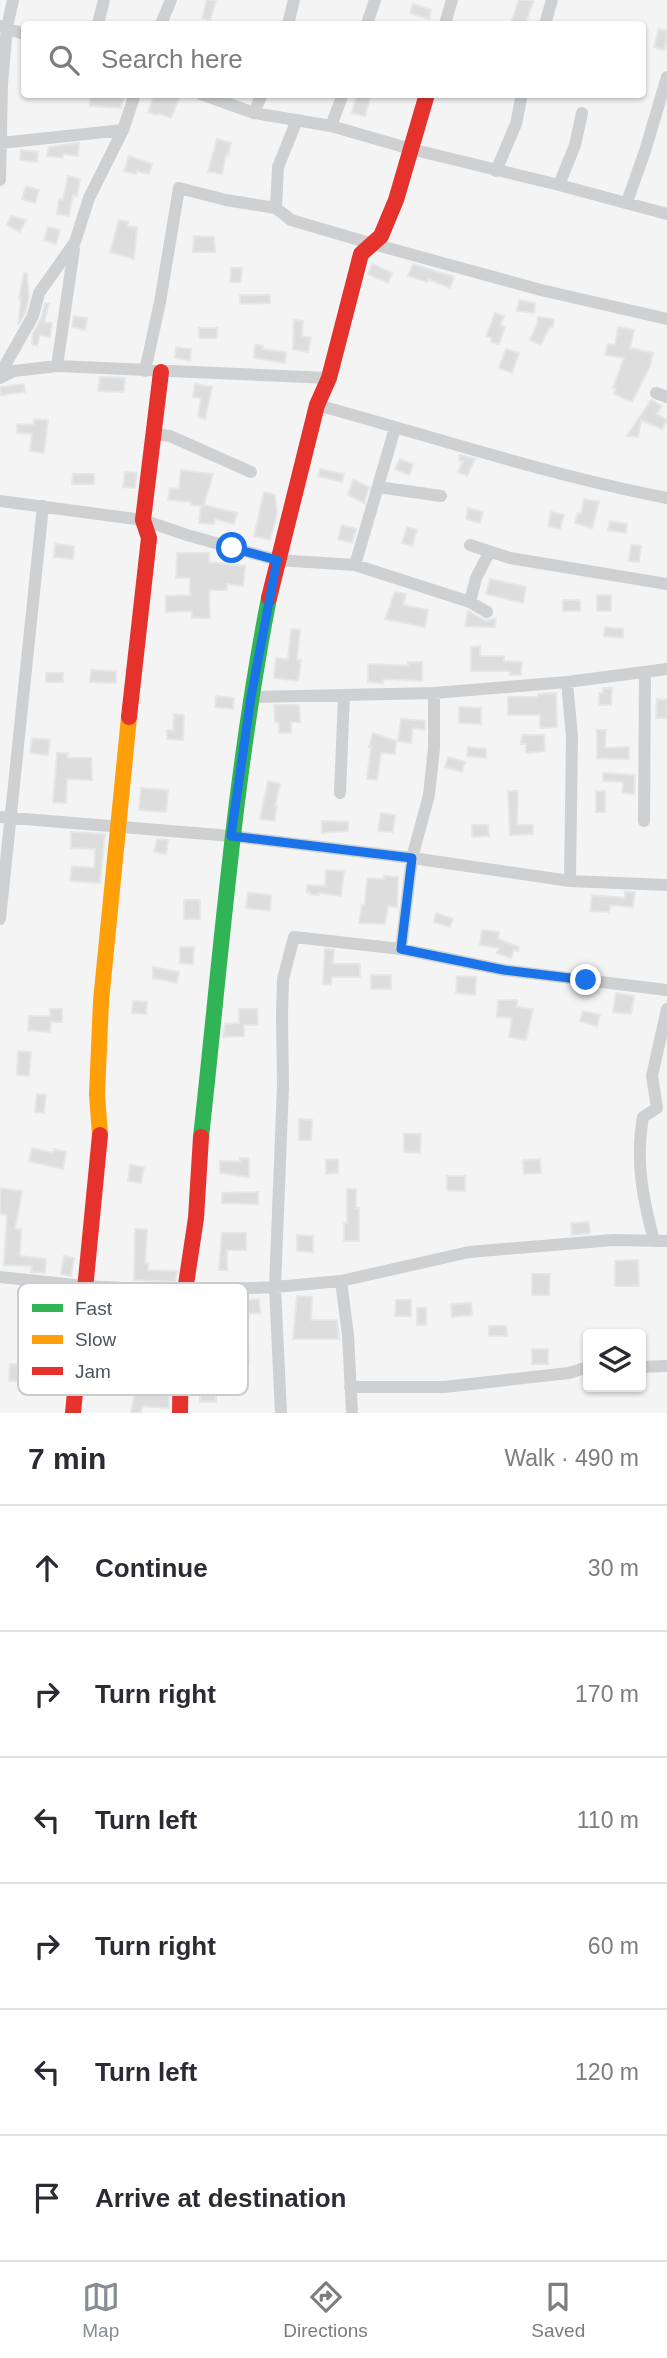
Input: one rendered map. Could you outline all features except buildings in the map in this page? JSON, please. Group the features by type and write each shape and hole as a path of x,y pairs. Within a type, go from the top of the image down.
{"street":[{"path":"0,180 4,26 12,0"},
{"path":"99,21 104,0"},
{"path":"162,21 170,0"},
{"path":"289,21 294,0"},
{"path":"368,21 375,0"},
{"path":"446,21 452,0"},
{"path":"546,21 552,0"},
{"path":"4,26 21,33"},
{"path":"627,202 667,77"},
{"path":"57,366 75,242 89,198 123,130 134,98"},
{"path":"212,98 254,113 331,126 667,214"},
{"path":"254,113 260,98"},
{"path":"331,126 342,98"},
{"path":"186,1283 196,1218 200,1144 231,836 251,697 277,560 317,405 329,378 361,254 382,236 397,200 426,98"},
{"path":"496,171 516,124 522,98"},
{"path":"559,185 575,145 582,113"},
{"path":"276,208 278,167 297,120"},
{"path":"1,142 123,130"},
{"path":"84,1283 102,1142 97,1094 117,826 149,538 143,520 155,434 153,371 160,302 179,188 226,200 276,208 291,220 373,244 541,290 667,319"},
{"path":"0,376 33,316 39,293 75,242"},
{"path":"0,376 25,369 57,366 329,378"},
{"path":"317,405 548,471 667,498"},
{"path":"355,565 395,428"},
{"path":"155,434 170,436 251,472"},
{"path":"378,487 441,496"},
{"path":"0,501 143,520 187,536 277,560 355,565 470,602 486,612"},
{"path":"0,919 5,818 43,506"},
{"path":"470,545 489,553 667,584"},
{"path":"470,602 476,578 489,553"},
{"path":"251,697 434,693 567,682 667,668"},
{"path":"644,821 645,673"},
{"path":"567,682 572,737 570,881"},
{"path":"401,949 412,858 429,795 434,748 434,693"},
{"path":"340,793 344,695"},
{"path":"5,818 231,836 570,881 667,885"},
{"path":"281,1413 275,1286 283,1086 282,1003 284,979 294,937 401,949 504,970 667,990"},
{"path":"248,1288 341,1281 469,1252 613,1240 660,1241 641,1188 639,1139 643,1117 657,1108 652,1076 667,1009"},
{"path":"0,1277 56,1283"},
{"path":"341,1281 348,1335 352,1413"},
{"path":"646,1367 667,1366"},
{"path":"351,1388 444,1387 569,1373 583,1369"},
{"path":"73,1413 75,1395"},
{"path":"180,1395 180,1413"}],"traffic: fast":[{"path":"201,1137 237,799 269,598"}],"traffic: slow":[{"path":"100,1135 97,1094 101,1001 129,717"}],"traffic: jam":[{"path":"269,598 317,405 329,378 361,254 381,236 396,200 426,98"},
{"path":"129,717 149,538 143,520 161,372"},
{"path":"86,1283 100,1135"},
{"path":"186,1283 196,1218 201,1137"},
{"path":"73,1413 75,1395"},
{"path":"180,1395 180,1413"}],"route":[{"path":"232,548 277,560 251,697 231,836 412,858 401,949 504,970 586,980"}]}
